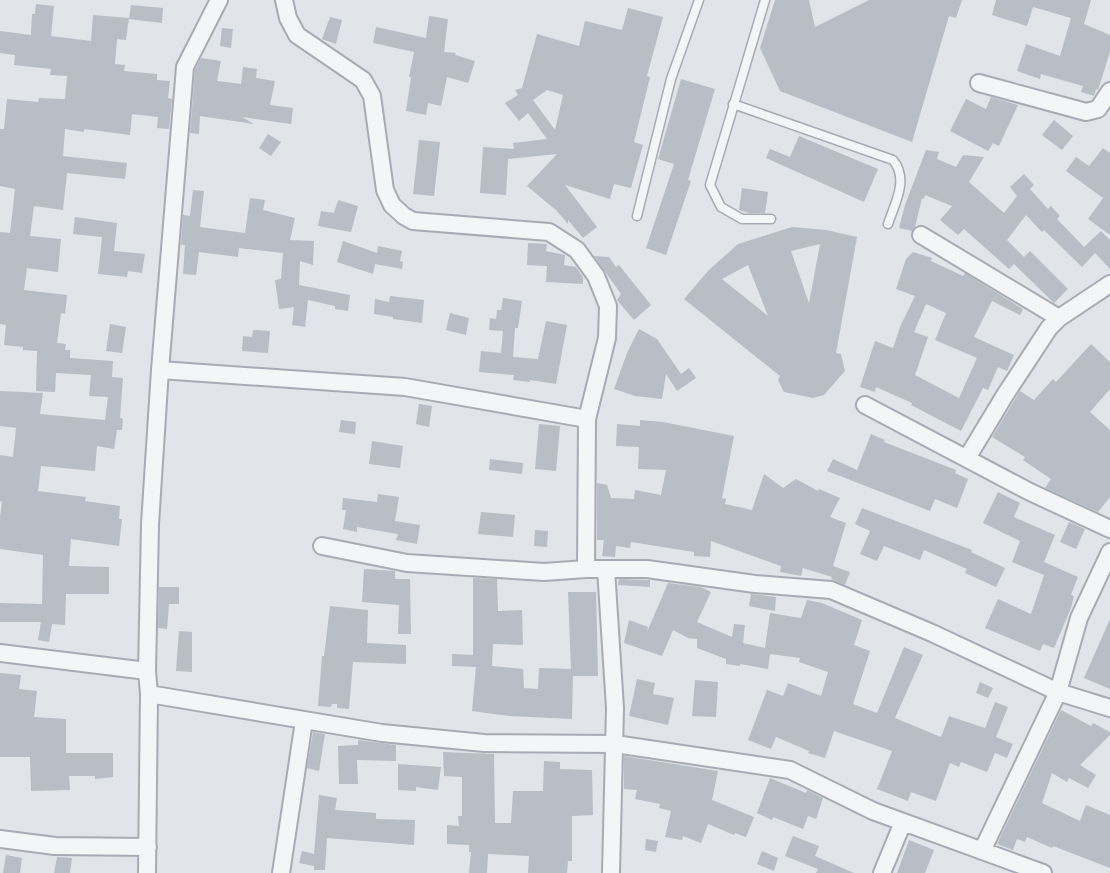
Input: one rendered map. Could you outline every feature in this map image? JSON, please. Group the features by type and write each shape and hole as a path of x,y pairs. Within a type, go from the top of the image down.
{"street":[{"path":"147,873 150,524 184,67 219,0"},
{"path":"284,0 288,18 297,35 363,80 372,96 385,190 392,205 404,216 413,222 549,232 577,250 596,276 608,306 608,316 607,338 586,419 585,568"},
{"path":"979,83 1086,112 1098,109 1110,91"},
{"path":"921,235 1059,318"},
{"path":"967,458 1048,328 1110,284"},
{"path":"160,370 405,387 586,419"},
{"path":"865,405 1030,492 1110,530"},
{"path":"322,546 407,563 544,572 585,568 647,569 755,584 831,591 932,633 1058,692 1110,708"},
{"path":"981,851 1058,692 1078,618 1110,552"},
{"path":"606,569 615,708 610,873"},
{"path":"0,653 147,671"},
{"path":"149,694 382,733 484,743 615,744 790,770 873,811 1043,873"},
{"path":"281,873 304,721"},
{"path":"882,873 903,822"},
{"path":"0,839 55,846 148,847"}],"lane":[{"path":"637,216 671,79 699,0"},
{"path":"765,0 710,185 721,207 742,219 771,219"},
{"path":"733,104 893,160 900,168 902,180 888,224"}],"building":[{"path":"775,0 809,0 815,27 869,0 962,0 956,18 949,16 912,142 780,91 760,48"},
{"path":"996,0 1091,0 1084,24 1110,35 1110,52 1094,96 1081,92 1083,86 1041,74 1040,79 1017,71 1026,44 1060,56 1071,18 1033,7 1027,26 992,15"},
{"path":"36,4 54,6 51,36 91,41 93,15 129,18 126,40 117,39 115,64 125,65 124,71 157,74 157,80 170,81 168,98 172,99 169,129 157,128 158,117 132,114 130,135 65,129 63,156 127,163 125,179 67,173 63,210 34,206 30,236 61,239 58,272 27,268 24,290 67,295 65,314 61,313 57,343 66,344 65,350 70,350 70,358 113,361 112,377 123,378 120,418 123,419 122,430 117,430 114,449 97,446 95,471 41,466 38,491 86,497 85,501 120,506 119,519 122,519 119,546 71,539 69,566 109,567 109,594 66,594 65,625 52,624 49,642 38,640 41,622 0,622 0,603 42,604 43,555 0,549 2,502 0,501 0,455 13,457 16,428 0,426 0,391 43,393 40,414 105,420 108,397 89,396 91,375 56,373 55,392 36,391 37,351 4,345 6,325 0,324 0,232 10,233 15,189 0,186 0,129 4,129 7,99 38,102 39,98 65,99 67,76 50,75 51,69 14,65 15,55 0,53 0,31 31,35 32,14 35,14"},
{"path":"131,5 163,8 162,23 129,19"},
{"path":"628,8 663,17 647,76 650,77 634,142 643,145 631,188 614,184 610,199 565,185 597,227 583,238 568,220 568,224 556,210 527,186 557,154 508,159 506,195 480,193 483,147 514,149 513,143 547,139 528,113 519,121 505,103 518,95 515,90 522,88 537,34 579,46 585,21 622,30","holes":["547,90 563,95 555,130 533,100"]},
{"path":"429,16 448,19 444,52 456,53 455,55 475,61 468,83 447,77 441,106 428,103 426,115 406,111 414,52 373,43 376,27 426,38"},
{"path":"330,17 342,20 336,44 322,39"},
{"path":"222,28 233,29 231,48 220,46"},
{"path":"201,58 221,61 217,81 241,84 243,67 257,69 256,78 275,81 270,105 293,108 291,124 242,117 254,124 200,116 199,134 190,133 195,70"},
{"path":"681,79 715,89 688,180 691,181 666,255 646,248 674,164 658,159"},
{"path":"991,97 1018,105 999,146 993,143 988,151 950,131 966,99 986,109"},
{"path":"1054,120 1073,136 1062,150 1042,135"},
{"path":"268,134 281,142 271,156 259,148"},
{"path":"799,136 878,169 864,202 766,158 770,149 790,157"},
{"path":"419,140 440,142 434,196 413,194"},
{"path":"1103,148 1110,153 1110,235 1088,219 1103,198 1066,171 1076,157 1089,166"},
{"path":"926,150 939,152 937,159 956,167 963,155 984,157 969,182 1004,213 1017,196 1010,187 1024,174 1034,185 1030,189 1048,209 1051,206 1060,216 1057,219 1084,247 1101,231 1110,240 1110,269 1095,253 1082,267 1026,215 1007,240 1024,257 1030,251 1068,289 1054,303 1014,264 1009,269 964,229 958,235 940,220 952,206 925,195 924,199 922,198 912,231 899,228 905,205"},
{"path":"742,188 768,192 765,213 749,213 739,210"},
{"path":"193,190 204,191 200,227 245,233 250,198 265,200 263,210 295,218 290,240 314,241 313,265 300,261 299,285 350,295 348,311 308,300 305,327 292,325 294,307 279,309 275,280 281,279 283,253 239,248 238,257 199,252 196,275 183,274 185,245 181,245 183,215 190,216"},
{"path":"338,200 358,206 351,232 318,226 321,211 334,213"},
{"path":"75,217 117,223 114,251 145,254 142,273 128,271 127,277 98,274 102,237 73,234"},
{"path":"792,227 826,230 857,237 836,353 841,354 845,371 824,395 813,398 784,392 778,380 780,376 684,299 709,270 738,244","holes":["820,244 809,303 791,251","748,265 768,316 722,279"]},
{"path":"343,241 377,253 378,246 402,251 400,261 403,262 402,269 375,264 373,274 337,262"},
{"path":"528,243 547,244 546,251 565,255 564,265 576,267 583,277 583,284 546,282 547,266 527,265"},
{"path":"913,252 932,258 931,261 963,276 965,273 1023,309 1020,315 992,301 974,337 1014,355 1007,371 998,367 988,390 983,388 961,431 911,405 912,403 876,387 875,392 860,387 875,341 893,348 915,296 896,289 906,259","holes":["926,304 946,313 935,340 977,358 959,398 915,375 928,337 914,332"]},
{"path":"594,256 609,257 616,267 619,265 651,305 634,320 617,300 621,294"},
{"path":"390,296 424,300 422,323 374,314 375,299 389,302"},
{"path":"503,298 522,301 518,328 515,328 513,357 538,359 546,321 567,325 556,384 513,380 514,375 479,372 481,351 501,353 503,331 489,330 490,318 496,319 497,310 501,310"},
{"path":"450,313 469,318 466,335 446,330"},
{"path":"110,324 126,327 122,353 106,351"},
{"path":"639,329 657,339 681,374 689,368 696,378 677,391 666,374 662,399 635,396 614,389 627,353"},
{"path":"253,330 270,331 268,353 242,351 243,336 252,337"},
{"path":"1091,344 1110,362 1110,389 1090,412 1110,430 1110,497 1098,512 1045,488 1051,479 1023,460 1025,457 992,437 1020,391 1034,400 1053,379 1056,382"},
{"path":"419,404 432,406 429,427 416,424"},
{"path":"341,420 356,422 355,434 339,432"},
{"path":"640,420 663,422 734,436 722,498 726,499 725,504 752,510 764,474 783,488 796,479 818,491 819,489 840,498 830,517 846,523 833,566 850,572 845,585 831,579 832,577 803,568 801,576 780,572 781,566 711,541 710,557 694,556 694,552 631,542 630,548 616,546 615,557 602,556 604,540 597,540 597,483 607,485 611,498 634,499 635,490 661,495 666,470 638,469 639,447 616,446 617,424 640,426"},
{"path":"539,424 560,426 556,471 535,469"},
{"path":"871,434 885,440 884,442 956,470 955,473 968,479 957,508 935,499 930,511 827,471 833,459 857,470"},
{"path":"372,441 403,446 400,468 369,464"},
{"path":"490,459 523,463 522,474 489,470"},
{"path":"998,492 1020,503 1014,517 1055,535 1044,562 1078,577 1071,595 1074,596 1071,608 1054,648 1043,644 1040,651 985,628 998,599 1031,614 1044,575 1012,562 1020,541 983,523"},
{"path":"378,494 399,497 395,521 420,525 417,544 396,540 398,534 357,527 357,532 343,529 346,510 342,510 343,498 377,502"},
{"path":"862,508 972,550 971,552 1005,568 996,587 965,573 967,569 924,550 920,560 884,546 877,561 860,554 870,531 855,524"},
{"path":"481,512 515,515 513,537 478,534"},
{"path":"1069,522 1085,529 1076,549 1060,542"},
{"path":"535,530 548,531 547,547 534,546"},
{"path":"364,569 395,571 395,579 410,579 411,634 398,634 399,605 362,602"},
{"path":"473,578 497,579 498,611 522,610 523,645 493,644 492,666 523,669 524,688 538,689 539,668 571,669 568,592 596,592 598,676 573,676 572,719 509,716 472,711 476,667 452,666 452,654 473,655"},
{"path":"619,579 650,580 650,587 618,585"},
{"path":"668,583 701,587 711,592 697,622 732,637 734,624 745,625 743,643 765,648 770,613 801,618 807,600 822,603 862,620 854,645 870,651 853,704 877,713 904,647 923,655 895,718 941,737 949,716 985,728 995,702 1008,707 996,737 1013,744 1007,758 995,753 987,772 961,762 959,767 950,763 936,801 911,792 908,801 877,789 892,751 834,731 825,758 808,753 809,751 776,737 771,749 748,740 767,690 783,696 788,683 821,696 828,672 799,662 800,658 770,654 768,669 726,664 726,659 697,648 697,639 688,638 673,630 662,656 624,643 629,620 648,627 647,632"},
{"path":"159,587 179,587 179,604 169,604 167,629 158,628"},
{"path":"751,594 776,597 775,611 749,606"},
{"path":"330,606 368,610 367,643 406,645 406,664 353,662 349,709 337,708 337,704 332,704 331,707 318,706 322,656 324,656"},
{"path":"1110,619 1110,689 1084,678"},
{"path":"179,631 192,632 192,672 176,671"},
{"path":"0,673 21,675 19,689 37,691 34,717 66,719 66,753 113,753 113,777 95,779 95,776 69,776 70,790 31,791 30,757 0,757"},
{"path":"637,679 655,683 653,694 674,698 668,725 629,716"},
{"path":"695,680 718,682 716,717 692,716"},
{"path":"980,682 993,688 988,698 976,693"},
{"path":"1061,710 1091,726 1093,723 1110,732 1110,735 1080,765 1096,775 1088,788 1069,778 1067,782 1052,773 1042,803 1080,821 1086,805 1110,815 1110,868 1027,837 1025,842 1017,839 1013,850 997,844"},
{"path":"313,732 325,734 319,771 307,768"},
{"path":"358,740 396,745 396,761 357,760 358,784 339,784 338,746 358,745"},
{"path":"443,752 494,754 495,823 511,823 513,791 543,791 544,761 560,762 560,769 592,770 593,815 572,816 572,861 568,861 567,873 528,873 529,856 488,854 487,873 469,873 471,852 469,852 469,845 447,844 447,825 459,826 458,816 462,816 462,777 444,776"},
{"path":"624,756 718,771 712,800 754,817 746,837 735,833 734,835 708,824 701,843 683,836 682,840 665,837 671,811 659,808 660,804 635,799 637,790 624,789"},
{"path":"398,764 441,767 438,790 416,787 416,791 398,790"},
{"path":"770,778 806,793 807,790 823,798 816,819 808,816 803,829 757,813"},
{"path":"319,795 337,798 335,810 376,813 376,819 415,820 414,845 327,838 325,870 314,870 314,866 299,863 302,851 314,854"},
{"path":"793,836 819,846 815,856 854,873 816,873 818,869 785,856"},
{"path":"646,839 658,841 656,852 645,850"},
{"path":"909,840 934,850 925,873 897,873"},
{"path":"762,851 778,858 774,871 757,864"},
{"path":"6,855 22,858 20,873 3,873"},
{"path":"57,857 72,858 70,873 54,873"}]}
